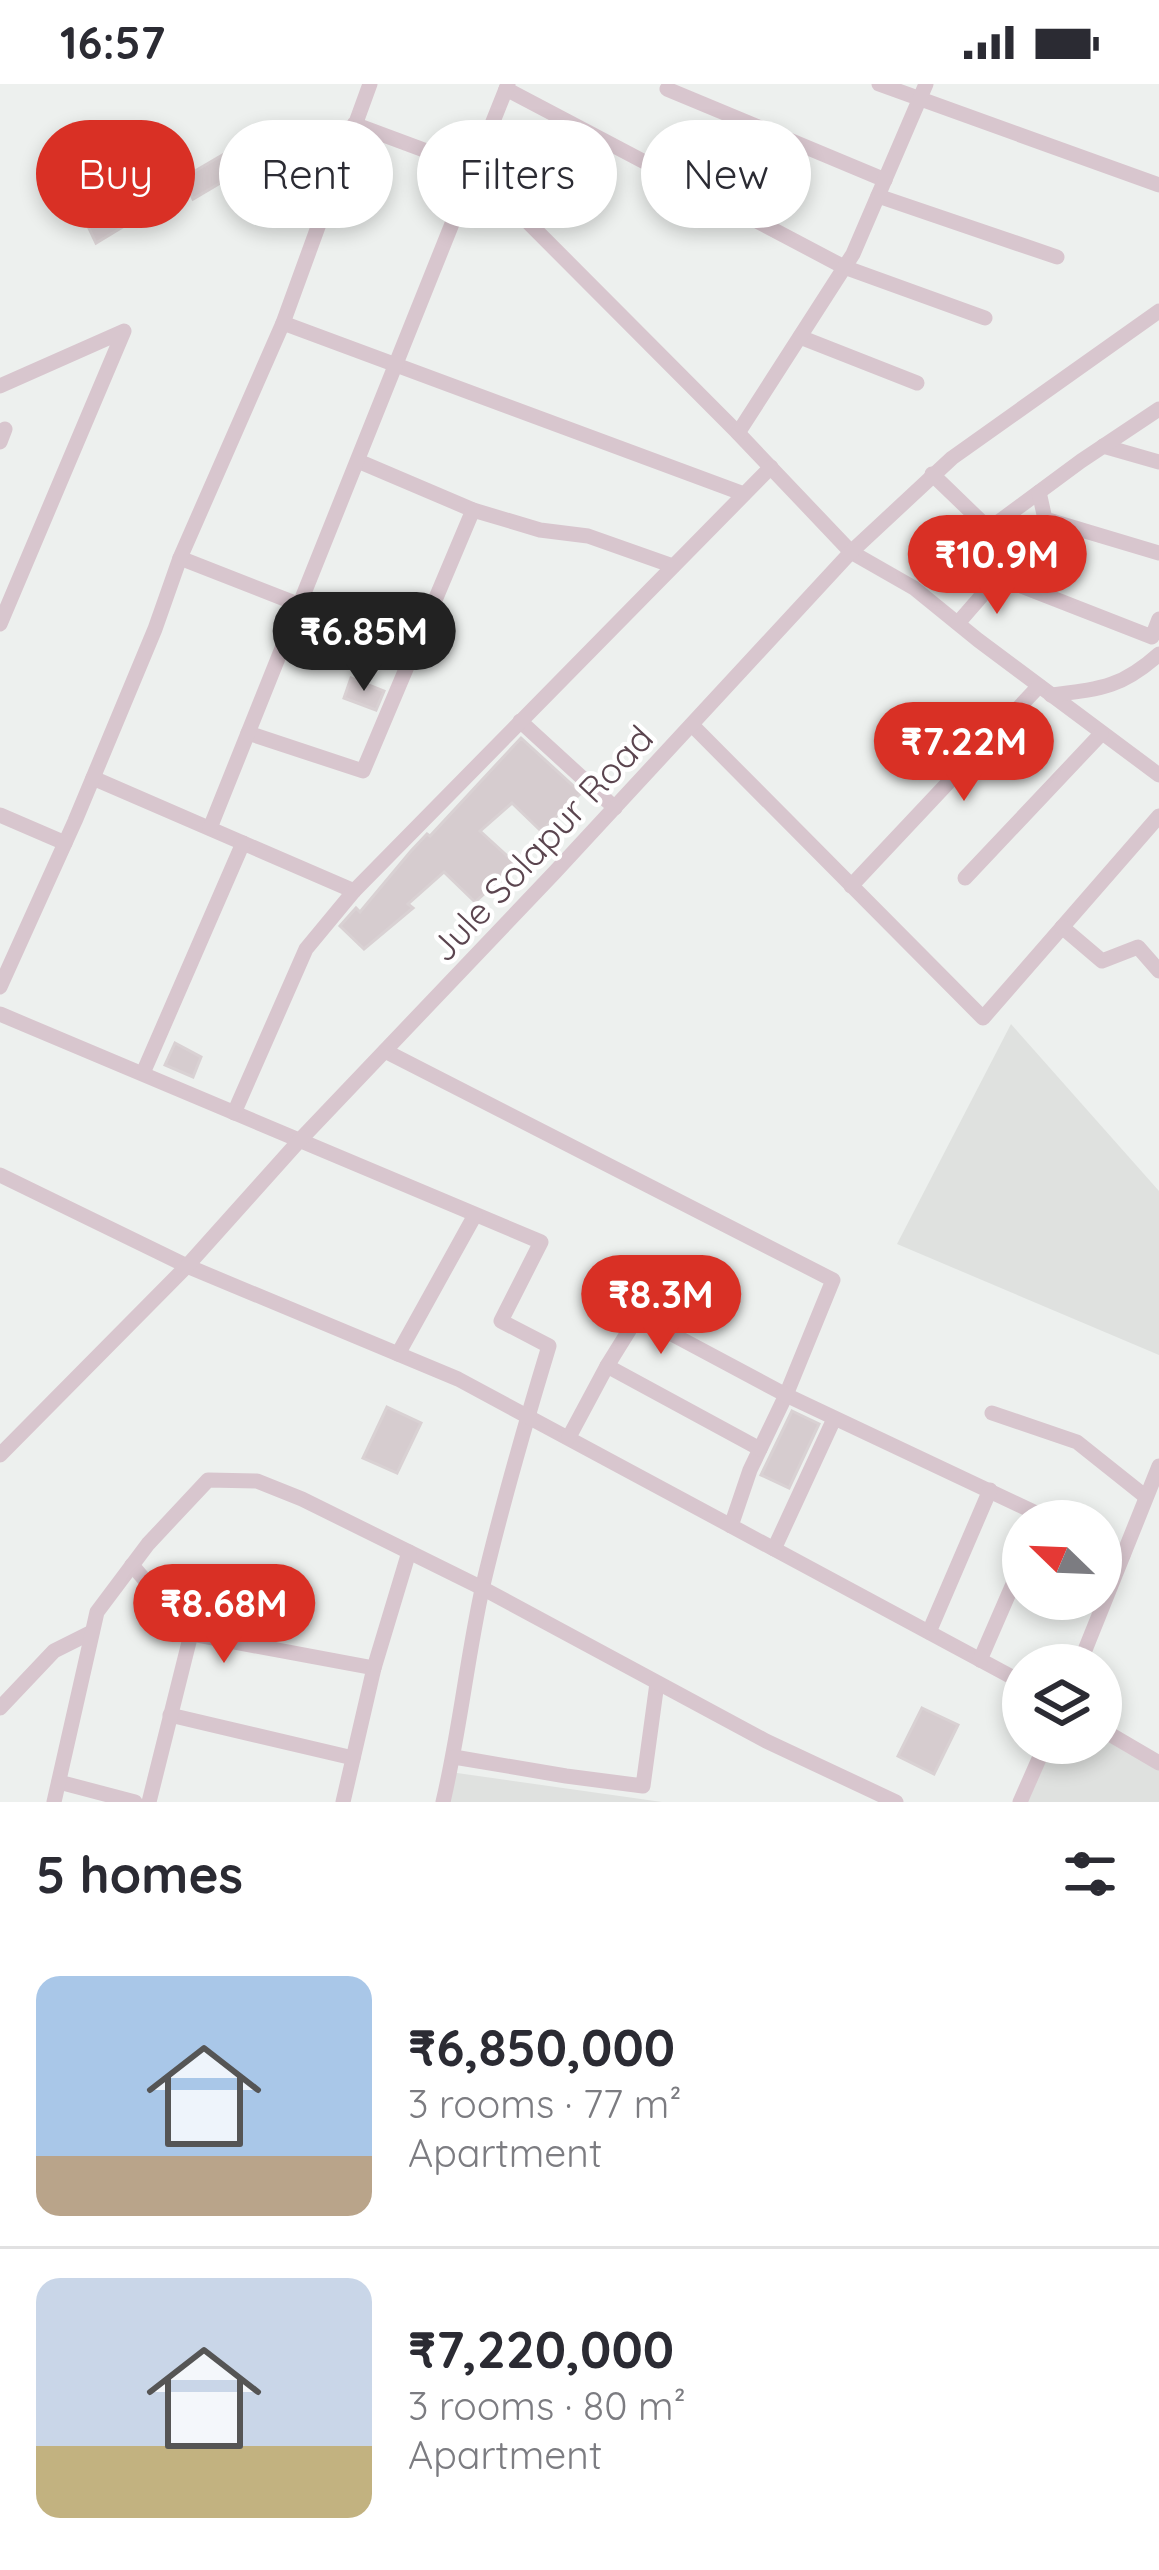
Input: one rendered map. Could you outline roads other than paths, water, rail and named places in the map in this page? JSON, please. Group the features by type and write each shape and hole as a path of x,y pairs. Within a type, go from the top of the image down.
{"street":[{"path":"356,120 370,84"},
{"path":"879,84 923,92 1159,185"},
{"path":"494,120 507,86 844,267 986,318"},
{"path":"668,89 881,188 1057,256"},
{"path":"738,433 844,267 923,92"},
{"path":"0,987 93,778 180,557 283,323 317,228"},
{"path":"210,828 452,228"},
{"path":"533,228 851,552 914,588 1159,776"},
{"name":"Jule Solapur Road","path":"0,1455 188,1266 299,1141 851,552 932,474 1159,310"},
{"path":"283,323 744,494"},
{"path":"0,386 124,331 0,624"},
{"path":"800,337 917,383"},
{"path":"989,530 1159,409"},
{"path":"0,432 4,429 0,442"},
{"path":"1103,446 1159,462"},
{"path":"358,461 473,510 540,530 588,536 673,566"},
{"path":"234,1113 306,949 353,891 771,467"},
{"path":"932,474 989,530 992,543 983,571 1152,637 1159,619"},
{"path":"1040,492 1045,519 1159,554"},
{"path":"248,733 363,771 473,510"},
{"path":"180,557 300,605"},
{"path":"958,623 998,577"},
{"path":"851,886 1045,691 1094,690 1133,677 1159,654"},
{"path":"520,721 615,808"},
{"path":"692,725 983,1018 1159,816"},
{"path":"965,878 1102,734"},
{"path":"93,778 353,891"},
{"path":"0,815 65,843"},
{"path":"143,1073 242,843"},
{"path":"1062,927 1102,961 1138,947 1159,970"},
{"path":"0,1014 542,1242 501,1321 549,1346 482,1588 443,1802"},
{"path":"385,1052 833,1280 731,1526"},
{"path":"0,1175 188,1266 458,1379 1002,1672"},
{"path":"398,1354 475,1215"},
{"path":"569,1437 638,1316 786,1396 1009,1500"},
{"path":"607,1366 760,1449"},
{"path":"992,1413 1077,1442 1146,1497"},
{"path":"774,1549 834,1419"},
{"path":"1087,1644 1159,1466"},
{"path":"54,1802 97,1612 148,1544 208,1480 257,1481 302,1499 482,1588 766,1741 896,1802"},
{"path":"929,1632 990,1490"},
{"path":"343,1802 374,1668 409,1552"},
{"path":"132,1565 191,1634 374,1668"},
{"path":"980,1660 1002,1609"},
{"path":"0,1708 54,1652 92,1632"},
{"path":"149,1802 191,1634"},
{"path":"454,1757 643,1786 656,1683"},
{"path":"170,1714 353,1758"},
{"path":"1122,1741 1159,1762"},
{"path":"1020,1802 1037,1764"},
{"path":"59,1782 135,1802"}]}
